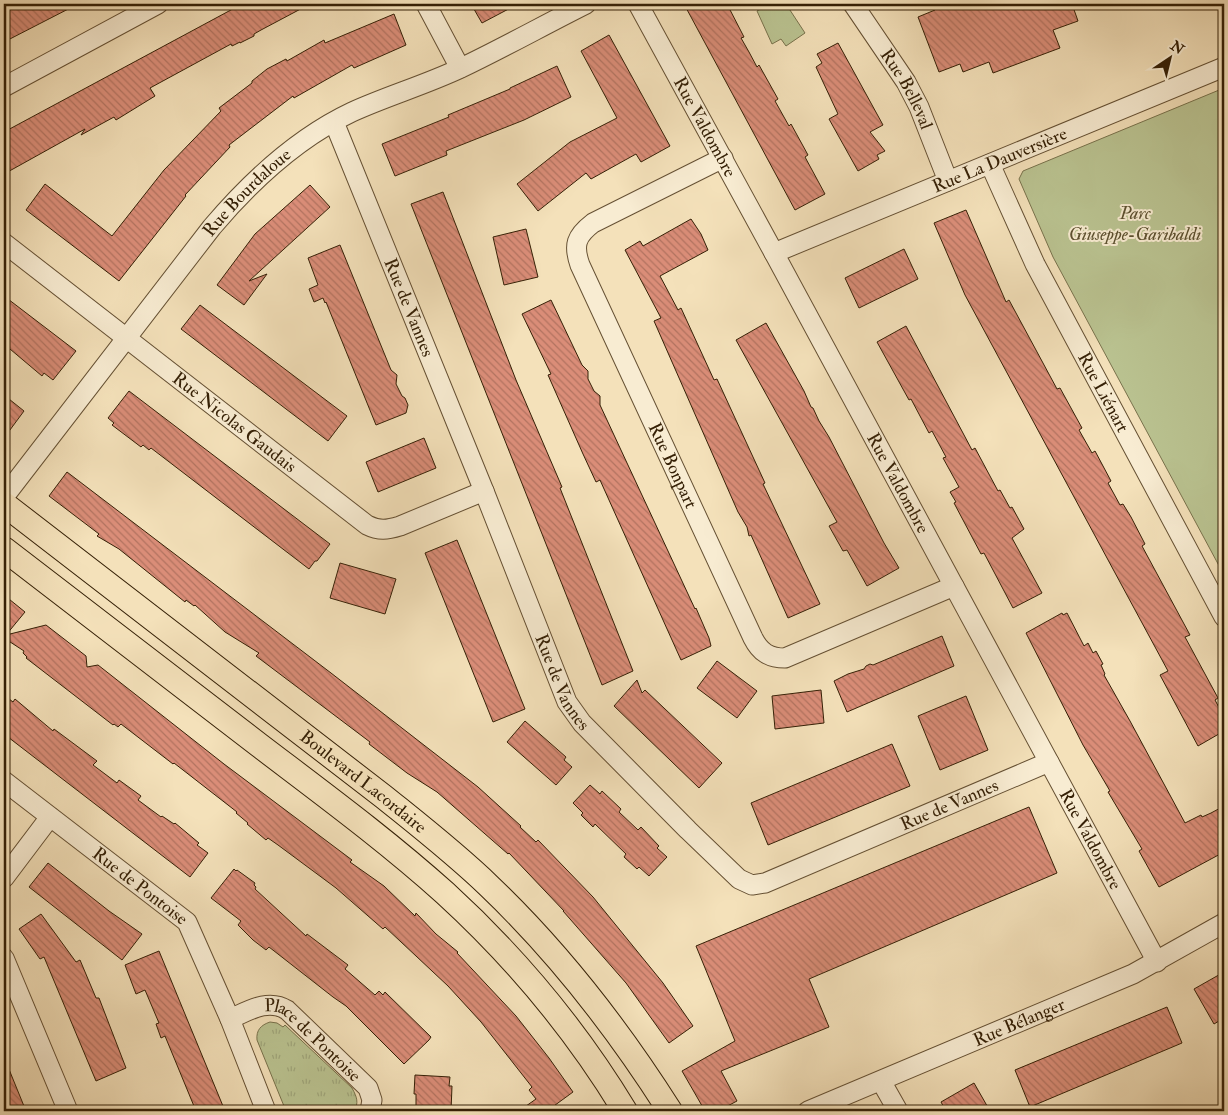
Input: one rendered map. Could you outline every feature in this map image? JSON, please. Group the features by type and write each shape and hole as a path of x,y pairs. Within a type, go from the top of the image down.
{"main road":[{"name":"Boulevard Lacordaire","path":"4,504 384,797 489,885 559,960 592,1000 628,1047 670,1111"},
{"name":"Boulevard Lacordaire","path":"4,548 399,854 444,893 506,954 560,1016 604,1077 625,1111"}],"street":[{"path":"4,87 158,4"},
{"path":"426,4 460,68"},
{"name":"Rue Bourdaloue","path":"4,497 125,337 212,227 248,186 300,144 352,112 460,68 586,4"},
{"name":"Rue Valdombre","path":"638,4 1157,962"},
{"name":"Rue Belleval","path":"853,4 906,82 919,107 948,182"},
{"name":"Rue La Dauversière","path":"774,253 1224,67"},
{"name":"Rue de Vannes","path":"334,122 484,491 560,688 574,713 588,730 739,879 752,885 765,883 1049,762"},
{"name":"Rue Bonpart","path":"723,158 593,223 584,230 579,238 576,245 576,253 753,638 762,652 777,658 784,658 954,586"},
{"name":"Rue Liénart","path":"990,164 1035,264 1224,617"},
{"name":"Rue Nicolas Gaudais","path":"4,242 367,525 378,530 388,530 484,491"},
{"name":"Rue de Pontoise","path":"4,781 187,922 230,1019 266,1111"},
{"path":"4,878 50,817"},
{"name":"Rue Bélanger","path":"808,1111 1133,974 1224,923"},
{"path":"4,958 68,1111"},
{"name":"Place de Pontoise","path":"230,1019 268,1004 281,1006 368,1088 372,1100 370,1111"},
{"path":"881,1081 898,1111"}],"green space":[{"path":"770,4 786,4 805,33 786,46 781,39 772,44 757,11"},
{"name":"Parc Giuseppe-Garibaldi","path":"1224,88 1224,575 1053,257 1019,179 1023,171"},
{"path":"270,1022 277,1023 283,1027 285,1025 352,1088 357,1100 354,1111 286,1111 257,1040 257,1033 260,1028"}],"building":[{"path":"4,4 78,4 4,42"},
{"path":"242,4 310,4 254,34 254,36 232,46 231,44 150,88 155,96 116,120 114,117 81,135 85,129 4,174 4,132"},
{"path":"471,4 518,4 482,23"},
{"path":"684,4 727,4 744,37 741,38 778,99 775,101 789,126 791,124 808,155 805,157 825,194 795,210"},
{"path":"933,4 1072,4 1078,21 1053,30 1060,48 993,73 989,62 963,72 960,64 939,72 918,17 935,10"},
{"path":"394,14 406,45 354,68 352,65 294,98 293,96 229,145 230,147 185,195 119,281 26,210 45,184 112,236 164,170 221,111 219,108 267,69 286,59 287,61 324,40 325,43"},
{"path":"609,35 670,146 641,162 636,154 591,179 586,173 538,211 517,184 570,142 617,118 581,51"},
{"path":"838,43 883,125 870,132 885,151 877,155 879,159 858,171 829,119 838,114 816,67 822,63 817,54"},
{"path":"557,66 571,97 524,120 446,151 447,155 395,176 382,144 449,117 448,115 510,89"},
{"path":"310,185 330,207 249,281 267,274 244,305 217,285 255,234"},
{"path":"443,192 516,380 562,487 560,488 633,671 602,685 411,204"},
{"path":"966,210 1006,302 1009,300 1057,389 1060,388 1082,428 1079,430 1092,453 1095,451 1111,481 1108,483 1120,505 1123,504 1131,517 1145,544 1142,546 1190,635 1185,637 1218,698 1215,700 1224,717 1224,731 1198,746 1160,675 1168,671 965,295 934,223"},
{"path":"691,219 701,234 708,250 660,276 678,310 681,308 714,380 717,379 765,483 763,484 820,604 788,618 751,535 749,536 747,527 738,512 654,321 661,318 625,250 640,241 643,246"},
{"path":"526,229 538,277 504,285 493,237"},
{"path":"340,245 391,370 397,375 396,384 408,405 406,413 376,425 326,302 323,298 314,302 309,289 318,285 308,258"},
{"path":"904,249 918,279 859,308 845,278"},
{"path":"4,296 76,351 53,380 44,373 42,376 4,344"},
{"path":"551,300 582,365 588,371 588,379 594,391 600,396 600,405 709,638 711,646 681,660 600,480 596,482 583,454 548,375 551,374 522,314"},
{"path":"200,305 347,416 328,441 181,329"},
{"path":"766,323 899,568 867,586 847,550 843,551 829,526 837,522 736,340"},
{"path":"906,326 972,450 975,448 998,491 1000,490 1010,508 1012,507 1024,529 1012,538 1042,593 1013,608 984,553 981,554 954,503 956,502 950,492 959,487 943,458 946,457 932,431 929,433 911,399 909,400 877,342"},
{"path":"129,391 330,544 317,561 309,569 151,448 149,450 143,445 141,447 112,425 114,423 108,418"},
{"path":"4,395 24,411 4,438"},
{"path":"424,438 436,468 378,492 366,462"},
{"path":"67,472 478,787 536,842 538,840 593,897 663,983 693,1026 669,1043 626,983 564,911 509,853 437,792 407,773 369,744 370,742 256,656 259,653 225,632 195,605 186,600 185,602 119,549 97,536 99,534 49,496"},
{"path":"457,540 525,709 493,722 425,553"},
{"path":"340,563 396,579 385,614 330,598"},
{"path":"4,595 25,612 6,635 46,625 86,656 87,667 98,665 224,764 352,860 350,862 384,886 415,916 416,913 436,934 458,952 516,1016 573,1092 547,1111 519,1111 536,1099 529,1090 532,1087 481,1022 448,986 385,927 383,929 336,888 268,838 266,840 247,824 237,812 174,763 121,724 118,727 113,725 26,658 23,653 24,651 4,638"},
{"path":"1062,613 1063,615 1067,613 1084,646 1088,643 1093,653 1096,651 1103,664 1101,665 1104,675 1185,823 1224,806 1224,852 1159,887 1139,851 1142,849 1108,792 1110,791 1083,745 1026,633"},
{"path":"942,636 954,666 847,712 834,681 864,669 870,664 873,665"},
{"path":"717,661 757,691 737,718 697,688"},
{"path":"637,680 642,693 645,690 722,763 699,788 614,706"},
{"path":"821,690 824,723 775,729 772,696"},
{"path":"4,695 13,702 15,699 53,731 54,729 97,761 93,765 117,783 119,780 141,796 138,800 161,817 175,823 199,843 197,845 208,853 190,877 4,734"},
{"path":"966,696 988,750 940,770 918,716"},
{"path":"525,721 566,757 564,760 572,767 556,785 507,742"},
{"path":"892,744 910,786 768,845 751,803"},
{"path":"590,785 600,794 602,791 621,809 619,812 638,830 641,827 659,846 657,848 667,857 649,876 639,867 637,869 624,857 626,854 595,824 593,827 581,815 583,813 573,803"},
{"path":"1029,807 1057,873 809,979 829,1027 721,1071 737,1101 718,1111 705,1111 682,1071 735,1041 696,946"},
{"path":"48,863 109,911 142,934 122,960 29,887"},
{"path":"234,869 255,883 255,889 306,936 307,934 348,965 345,969 375,995 379,991 383,995 385,992 431,1037 429,1040 404,1064 346,1006 269,947 266,950 253,940 238,925 241,921 211,898"},
{"path":"41,914 76,962 80,960 96,998 99,998 126,1068 96,1081 44,957 40,959 19,929"},
{"path":"159,951 225,1111 196,1111 165,1036 161,1038 156,1024 159,1023 145,990 136,994 125,965"},
{"path":"1224,972 1224,1018 1214,1024 1194,989"},
{"path":"1167,1007 1182,1043 1030,1107 1015,1070"},
{"path":"4,1057 17,1089 26,1111 4,1111"},
{"path":"415,1075 450,1077 449,1086 452,1086 451,1111 417,1111 416,1094 414,1094"},
{"path":"974,1083 990,1111 946,1111 941,1102"}]}
